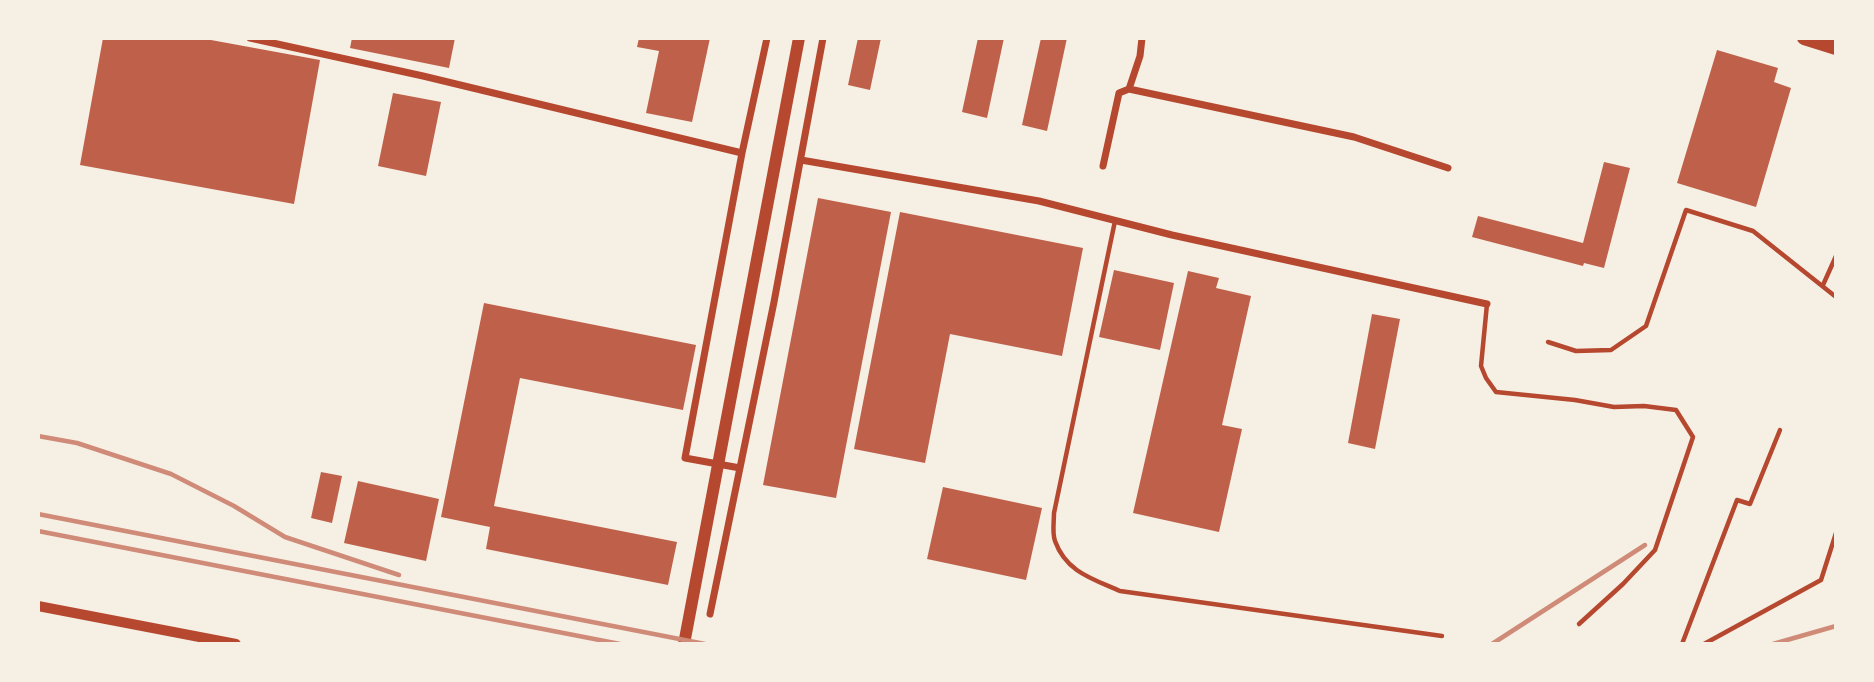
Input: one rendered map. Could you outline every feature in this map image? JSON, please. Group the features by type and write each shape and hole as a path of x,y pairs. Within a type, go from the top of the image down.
{"highway":[{"path":"1804,38 1836,48"}],"main road":[{"path":"684,643 799,38"}],"street":[{"path":"250,38 423,76 742,153"},
{"path":"740,468 685,458 742,153 767,38"},
{"path":"710,614 774,302 823,38"},
{"path":"1129,89 1140,57 1142,38"},
{"path":"1103,166 1119,93 1129,89 1354,137 1448,168"},
{"path":"801,160 1039,201 1172,235 1487,304"},
{"path":"38,606 236,643"}],"lane":[{"path":"1548,342 1576,351 1611,350 1646,326 1686,210 1753,231 1836,296"},
{"path":"1115,221 1054,513 1054,539 1065,561 1076,570 1120,591 1442,636"},
{"path":"1823,285 1836,256"},
{"path":"1487,304 1481,366 1496,391 1614,407 1644,406 1676,410 1693,438 1655,550 1579,624"},
{"path":"1682,643 1737,500 1750,504 1780,430"},
{"path":"1704,643 1821,580 1836,533"}],"building":[{"path":"103,38 200,38 320,60 294,204 80,165"},
{"path":"352,38 455,38 449,68 350,48"},
{"path":"639,38 710,38 692,122 646,113 659,51 637,47"},
{"path":"858,38 881,38 870,90 848,85"},
{"path":"978,38 1004,38 987,118 962,112"},
{"path":"1041,38 1067,38 1047,131 1022,125"},
{"path":"1717,50 1778,68 1774,82 1791,88 1756,207 1677,183"},
{"path":"393,93 441,102 426,176 378,166"},
{"path":"1604,162 1630,168 1604,268 1584,263 1583,266 1472,237 1478,216 1583,243"},
{"path":"818,198 891,212 836,498 763,485"},
{"path":"900,212 1083,248 1062,356 950,334 925,463 854,449"},
{"path":"1114,270 1174,283 1160,350 1099,337"},
{"path":"1188,271 1219,278 1216,288 1251,296 1222,425 1242,429 1219,532 1133,513"},
{"path":"484,303 696,345 683,410 520,378 494,506 677,542 668,585 486,549 490,527 441,517"},
{"path":"1372,314 1400,319 1375,449 1348,443"},
{"path":"321,472 342,476 332,523 311,518"},
{"path":"358,481 439,499 426,561 344,543"},
{"path":"943,487 1042,508 1026,580 927,559"}],"railway":[{"path":"38,436 77,443 171,474 234,506 285,537 399,575"},
{"path":"38,514 705,644"},
{"path":"38,531 620,644"},
{"path":"1492,644 1645,545"},
{"path":"1773,644 1836,626"}]}
